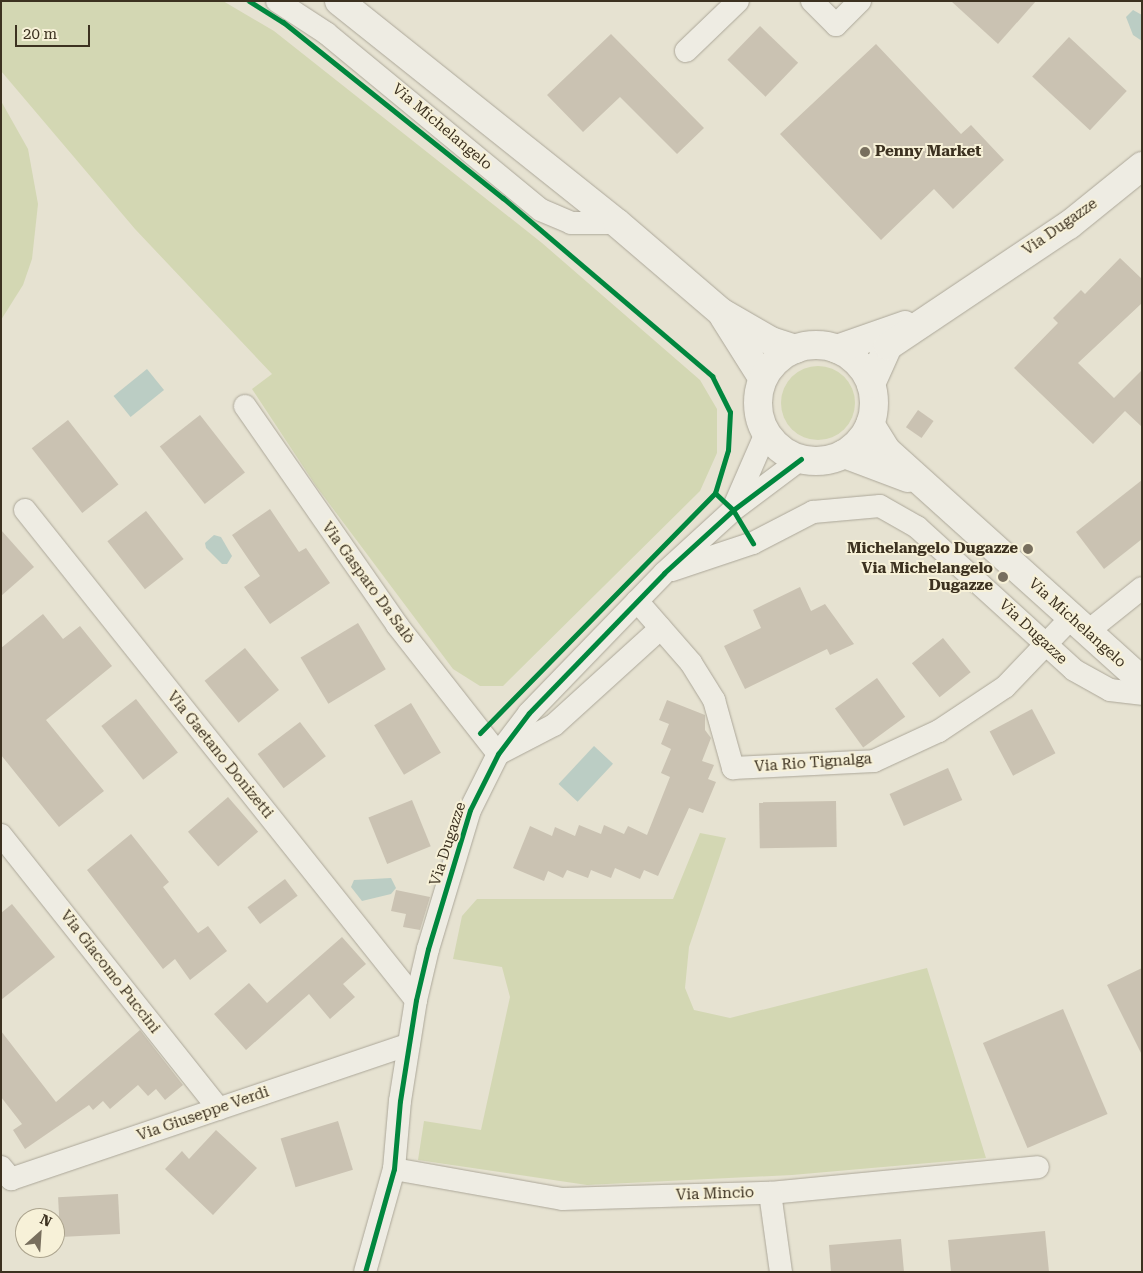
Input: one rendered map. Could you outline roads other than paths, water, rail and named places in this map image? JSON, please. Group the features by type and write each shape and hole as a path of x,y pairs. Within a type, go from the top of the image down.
{"street":[{"name":"Via Michelangelo","path":"277,1 326,33 541,210 571,223 617,223"},
{"path":"339,1 617,223 721,312 771,341 796,349"},
{"path":"686,51 738,1"},
{"path":"812,1 836,25 860,1"},
{"name":"Via Dugazze","path":"871,384 888,346 926,318 1069,224 1142,166"},
{"path":"721,312 763,379"},
{"name":"Via Dugazze","path":"837,349 926,318"},
{"path":"817,346 837,349 857,363 871,384 874,411 870,424 855,446 844,454 830,460 801,459 775,444 766,432 759,416 763,379 783,356 796,349 817,346"},
{"name":"Via Gasparo Da Salò","path":"245,406 397,625 498,754"},
{"name":"Via Michelangelo","path":"870,424 887,451 1142,681"},
{"name":"Via Dugazze","path":"732,510 766,432"},
{"name":"Via Michelangelo","path":"844,454 923,483"},
{"name":"Via Dugazze","path":"365,1272 394,1169 416,1000 470,810 498,754 529,713 664,573 732,510 801,459"},
{"name":"Via Dugazze","path":"664,573 753,543 813,512 880,506 917,527 1046,642 1074,670 1110,690 1142,694"},
{"name":"Via Gaetano Donizetti","path":"25,510 416,1000"},
{"name":"Via Rio Tignalga","path":"637,601 691,663 714,700 733,768 874,761 939,731 1005,687 1046,642 1142,588"},
{"path":"498,754 554,725 661,628"},
{"name":"Via Giacomo Puccini","path":"1,835 219,1109"},
{"name":"Via Giuseppe Verdi","path":"1,1167 11,1179 409,1044"},
{"name":"Via Mincio","path":"394,1169 562,1199 770,1193 1038,1167"},
{"path":"770,1193 781,1272"}],"place":[{"name":"Penny Market","path":"865,152"},
{"name":"Michelangelo Dugazze","path":"1028,549"},
{"name":"Via Michelangelo Dugazze","path":"1003,577"}]}
